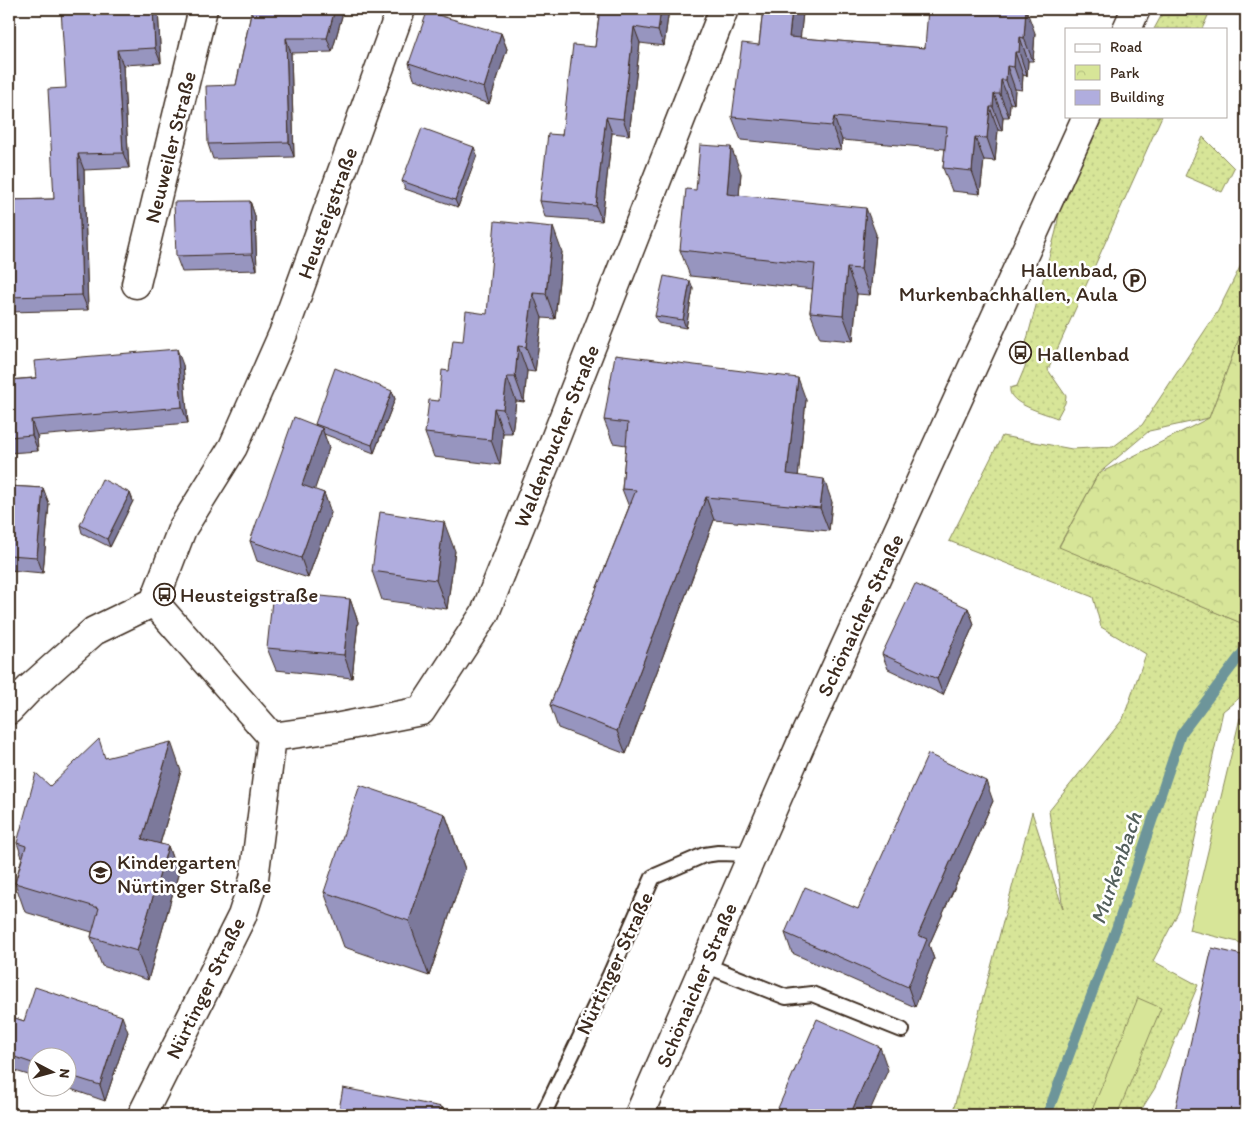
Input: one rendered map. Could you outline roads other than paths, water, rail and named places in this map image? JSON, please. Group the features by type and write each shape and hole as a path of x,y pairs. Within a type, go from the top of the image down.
{"street":[{"name":"Neuweiler Straße","path":"136,284 203,9"},
{"name":"Heusteigstraße","path":"154,602 182,529 233,447 283,334 401,9"},
{"name":"Waldenbucher Straße","path":"272,737 335,728 421,711 485,613 724,9"},
{"path":"1127,28 1136,9"},
{"name":"Schönaicher Straße","path":"639,1115 752,854 1086,118"},
{"path":"9,710 30,688 94,631 154,602 272,737"},
{"name":"Nürtinger Straße","path":"142,1115 242,916 254,879 272,737"}],"lane":[{"name":"Nürtinger Straße","path":"543,1115 609,977 653,877 704,855 718,853 752,854"},
{"path":"705,965 786,997 812,994 902,1030"}],"waterway":[{"name":"Murkenbach","path":"1047,1115 1117,926 1181,734 1246,648"}],"place":[{"name":"Hallenbad, Murkenbachhallen, Aula","path":"1134,281"},
{"name":"Hallenbad","path":"1021,353"},
{"name":"Heusteigstraße","path":"164,594"},
{"name":"Kindergarten Nürtinger Straße","path":"101,873"}]}
